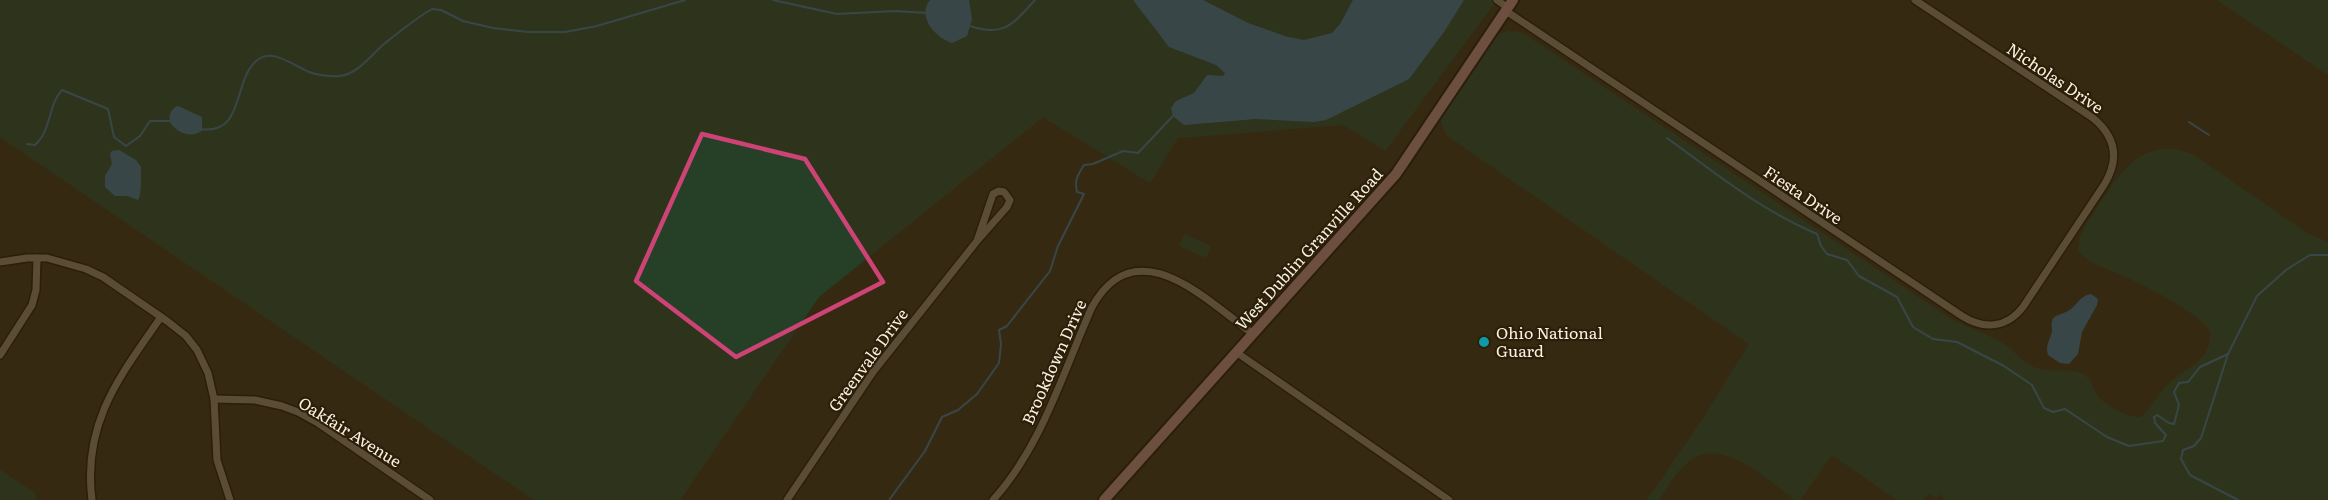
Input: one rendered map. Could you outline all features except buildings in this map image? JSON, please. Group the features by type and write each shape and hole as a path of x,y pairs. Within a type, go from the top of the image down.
{"main road":[{"name":"West Dublin Granville Road","path":"1104,500 1396,174 1509,7"}],"street":[{"name":"Fiesta Drive","path":"1497,0 1970,321 1990,326 2009,321 2017,315 2068,240"},
{"name":"Nicholas Drive","path":"1915,0 2093,118 2108,133 2114,146 2113,168 2068,240"},
{"name":"Greenvale Drive","path":"787,500 873,372 977,241 1007,207 1010,200 1004,192 999,191 993,194 977,241"},
{"path":"0,355 32,305 36,290 37,258"},
{"path":"0,262 37,258 63,261 90,270 180,330 197,350 208,373 214,399 217,460 230,500"},
{"name":"Brookdown Drive","path":"993,500 1023,461 1042,424 1092,307 1101,290 1114,278 1142,270 1170,276 1253,334"},
{"path":"92,500 91,453 99,418 116,383 161,316"},
{"path":"1236,352 1449,500"},
{"name":"Oakfair Avenue","path":"214,399 255,400 298,412 318,423 430,500"}],"highlighted area":[{"path":"702,134 805,159 883,282 736,357 636,281"}],"green space":[{"path":"0,0 1497,0 1385,151 1344,125 1178,138 1150,183 1043,117 819,297 680,500 534,500 0,137"},
{"path":"2217,0 2328,0 2328,75"},
{"path":"1507,31 1526,35 1953,320 1999,341 2026,363 2036,368 2074,371 2086,376 2103,401 2122,413 2136,417 2141,417 2168,384 2202,357 2210,341 2210,331 2194,315 2168,299 2141,284 2087,260 2079,251 2079,240 2086,224 2114,183 2135,161 2147,153 2161,149 2194,155 2307,233 2328,242 2328,500 1946,500 1939,494 1936,498 1929,493 1923,500 1897,500 1832,455 1800,500 1795,500 1743,463 1729,456 1714,453 1700,455 1687,463 1659,500 1647,500 1704,417 1749,344 1446,135 1441,122 1449,105 1490,44 1499,34"},
{"path":"1184,234 1211,246 1206,258 1179,246"},
{"path":"0,470 35,493 36,500 0,500"}],"water":[{"path":"930,0 969,0 972,19 967,36 952,43 939,36 929,25 925,13"},
{"path":"1133,0 1203,0 1248,23 1304,40 1332,33 1340,24 1353,0 1464,0 1444,32 1409,79 1326,120 1314,122 1256,119 1184,125 1173,116 1171,108 1176,101 1194,93 1207,75 1223,76 1225,73 1216,65 1169,47"},
{"path":"178,106 202,117 202,131 185,134 171,124 170,113"},
{"path":"119,150 136,160 141,167 141,189 138,200 127,196 115,196 105,187 105,176 112,164 110,154 112,151"},
{"path":"2091,294 2098,299 2097,305 2082,332 2078,354 2069,364 2060,363 2048,355 2047,351 2053,319"}],"waterway":[{"path":"200,129 214,129 224,124 231,116 248,71 261,58 268,56 282,58 320,75 347,75 390,39 432,9 441,10 463,21 493,28 528,32 565,32 597,26 685,0"},
{"path":"773,0 837,14 895,11 927,13"},
{"path":"970,26 991,30 1007,26 1035,0"},
{"path":"27,144 35,145 40,139 54,102 62,90 108,109 114,137 126,146 140,136 150,121 171,121"},
{"path":"889,500 925,451 942,417 958,410 977,394 999,363 1001,344 999,330 1007,326 1050,271 1058,246 1084,194 1077,192 1076,184 1084,165 1093,164 1123,151 1138,153 1173,116"},
{"path":"2189,122 2209,135"},
{"path":"1667,138 1758,203 1817,234 1827,254 1847,260 1859,276 1897,297 1913,327 1933,339 1957,342 2004,366 2032,385 2044,408 2053,412 2065,409 2107,437 2129,446 2163,441 2166,435 2155,423 2154,417 2157,415 2174,424 2179,405 2174,392 2179,383 2188,382 2200,367 2228,354"},
{"path":"2238,500 2190,475 2181,459 2183,450 2194,446 2201,438 2228,354 2257,296 2286,270 2310,255 2328,255"}],"place":[{"name":"Ohio National Guard","path":"1484,342"}]}
